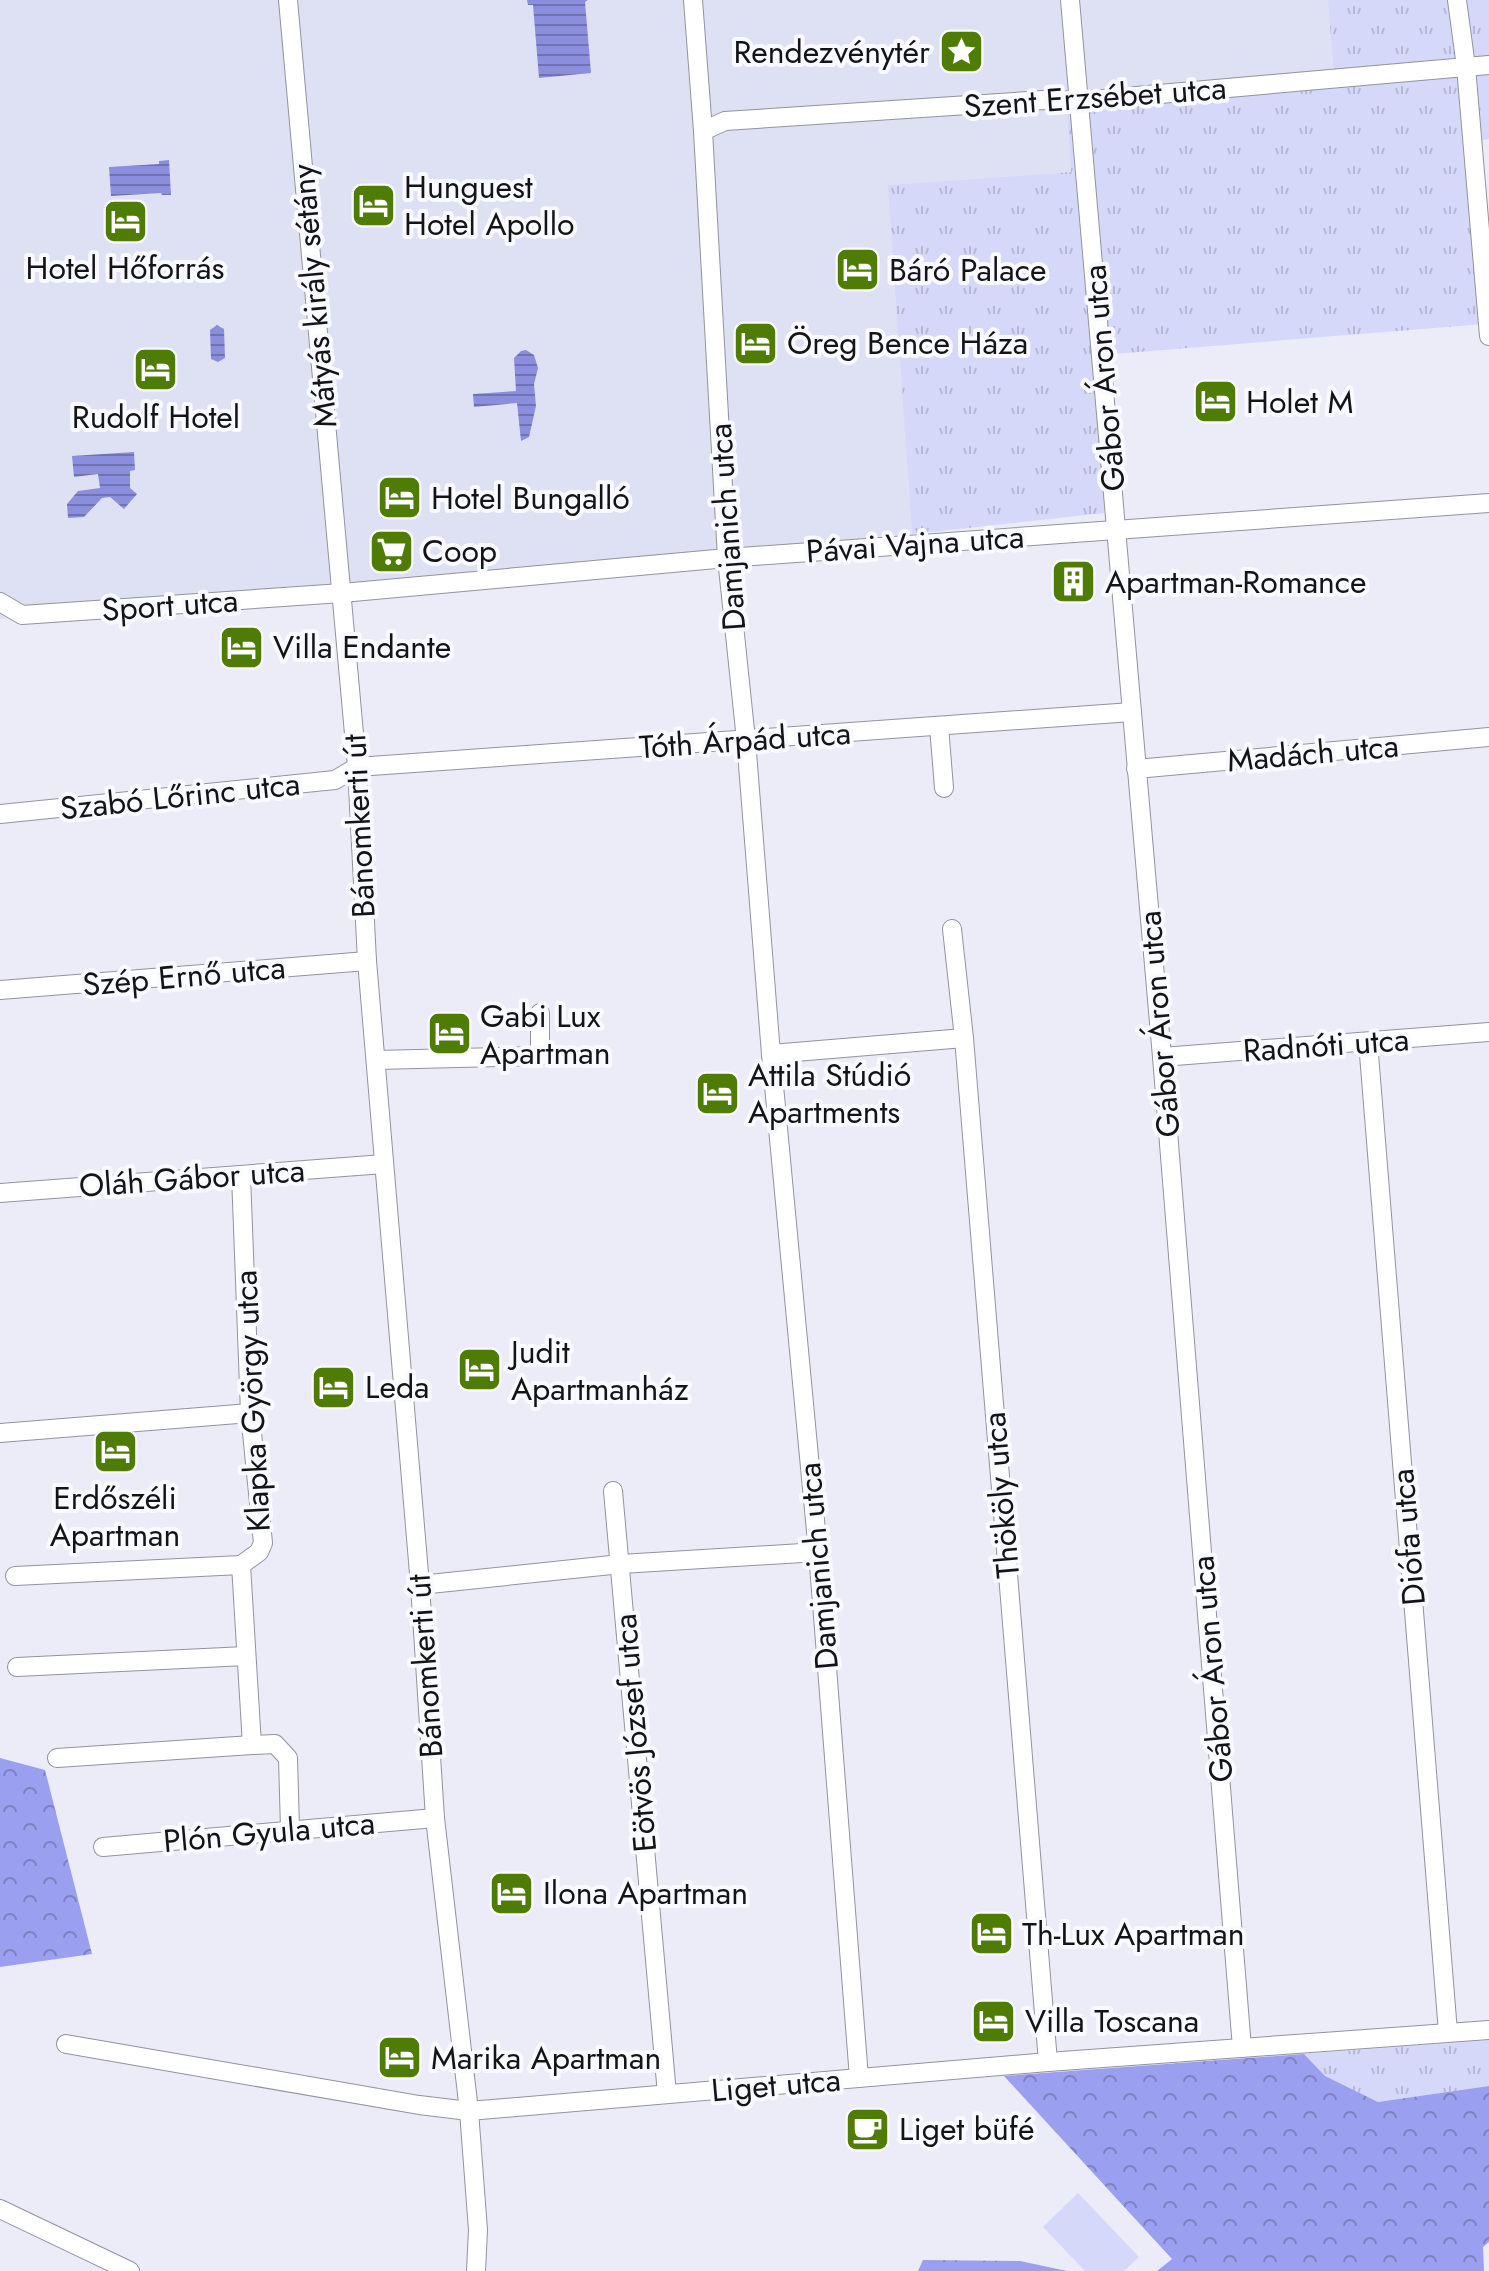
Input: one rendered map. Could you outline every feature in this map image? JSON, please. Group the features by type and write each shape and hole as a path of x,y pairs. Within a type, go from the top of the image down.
{"street":[{"name":"Mátyás király sétány","path":"288,0 342,593"},
{"name":"Damjanich utca","path":"693,0 727,558 818,1552 859,2078"},
{"name":"Gábor Áron utca","path":"1070,0 1162,1057 1242,2048"},
{"path":"1457,0 1466,67 1489,336"},
{"name":"Szent Erzsébet utca","path":"703,131 725,121 1043,100 1080,101 1489,65"},
{"name":"Pávai Vajna utca","path":"342,593 727,558 1489,503"},
{"name":"Sport utca","path":"0,602 22,615 342,593"},
{"name":"Bánomkerti út","path":"342,593 357,767 367,961 420,1585 435,1818 469,2111 478,2230 476,2271"},
{"name":"Tóth Árpád utca","path":"357,767 1132,712"},
{"path":"939,726 944,788"},
{"name":"Madách utca","path":"1136,769 1489,737"},
{"name":"Szabó Lőrinc utca","path":"0,814 335,780 357,767"},
{"name":"Thököly utca","path":"952,929 964,1038 1048,2062"},
{"name":"Szép Ernő utca","path":"0,990 367,961"},
{"path":"376,1060 540,1056 540,1013"},
{"name":"Radnóti utca","path":"1162,1057 1489,1032"},
{"path":"771,1054 964,1038"},
{"name":"Diófa utca","path":"1368,1042 1448,2032"},
{"name":"Oláh Gábor utca","path":"0,1193 384,1164"},
{"name":"Klapka György utca","path":"241,1175 250,1413 263,1543 259,1552 241,1565 252,1745"},
{"path":"0,1433 250,1413"},
{"name":"Eötvös József utca","path":"613,1491 667,2094"},
{"path":"420,1585 621,1564 818,1552"},
{"path":"15,1576 241,1565"},
{"path":"17,1667 246,1656"},
{"path":"57,1758 275,1744 288,1758 290,1829"},
{"name":"Plón Gyula utca","path":"103,1847 435,1818"},
{"name":"Liget utca","path":"66,2044 469,2111 1048,2062 1489,2030"},
{"path":"0,2209 130,2271"}],"shaded area":[{"path":"0,0 1328,0 1334,79 1066,99 1071,172 889,185 912,534 0,619"},
{"path":"527,0 588,0 585,2 591,73 539,78 533,5 528,5"},
{"path":"169,160 171,195 111,196 109,167 159,164 159,161"},
{"path":"217,325 224,329 225,358 218,362 211,359 210,330"},
{"path":"526,350 534,355 538,368 534,384 536,406 529,437 521,441 517,403 474,407 473,394 516,391 514,358"},
{"path":"134,452 135,470 130,471 130,488 137,494 124,509 110,497 102,498 84,517 68,518 67,504 78,491 100,488 98,474 74,477 72,456"}],"green space":[{"path":"1328,0 1489,0 1489,139 1471,142 1484,324 1101,355 1104,513 912,534 888,185 1071,172 1066,98 1334,79"},
{"path":"0,1758 45,1770 92,1954 0,1967"},
{"path":"1489,2040 1489,2086 1378,2102 1325,2076 1304,2054"},
{"path":"1304,2054 1325,2076 1378,2102 1489,2086 1489,2242 1483,2247 1484,2271 1157,2271 1172,2259 1004,2076"},
{"path":"1078,2193 1139,2257 1124,2271 1085,2271 1043,2227"},
{"path":"923,2260 1020,2261 1067,2271 918,2271"}],"place":[{"name":"Rendezvénytér","path":"961,52"},
{"name":"Hunguest Hotel Apollo","path":"373,205"},
{"name":"Hotel Hőforrás","path":"125,221"},
{"name":"Báró Palace","path":"858,270"},
{"name":"Öreg Bence Háza","path":"756,343"},
{"name":"Rudolf Hotel","path":"156,370"},
{"name":"Holet M","path":"1215,402"},
{"name":"Hotel Bungalló","path":"400,498"},
{"name":"Coop","path":"391,551"},
{"name":"Apartman-Romance","path":"1074,582"},
{"name":"Villa Endante","path":"242,647"},
{"name":"Gabi Lux Apartman","path":"449,1034"},
{"name":"Attila Stúdió Apartments","path":"717,1093"},
{"name":"Judit Apartmanház","path":"480,1370"},
{"name":"Leda","path":"334,1387"},
{"name":"Erdőszéli Apartman","path":"115,1451"},
{"name":"Ilona Apartman","path":"512,1893"},
{"name":"Th-Lux Apartman","path":"991,1934"},
{"name":"Villa Toscana","path":"994,2021"},
{"name":"Marika Apartman","path":"400,2058"},
{"name":"Liget büfé","path":"868,2129"}]}
